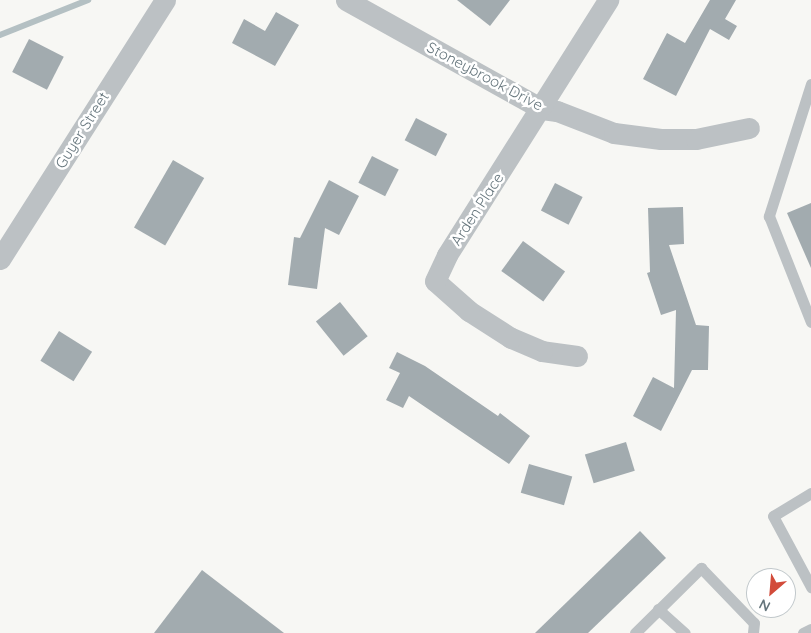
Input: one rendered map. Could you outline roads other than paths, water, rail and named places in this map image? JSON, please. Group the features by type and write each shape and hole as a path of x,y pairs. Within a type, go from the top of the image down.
{"street":[{"name":"Guyer Street","path":"0,260 164,0"},
{"name":"Stoneybrook Drive","path":"346,0 542,109 557,111 614,133 661,139 696,139 749,128"},
{"name":"Arden Place","path":"577,356 542,351 510,338 469,311 436,281 447,255 542,109 608,0"}],"lane":[{"path":"811,84 769,216 811,322"},
{"path":"811,492 773,516 811,587"},
{"path":"635,633 701,568 754,624 753,633"},
{"path":"658,609 685,633"},
{"path":"803,633 811,629"}],"waterway":[{"path":"0,35 88,0"}]}
